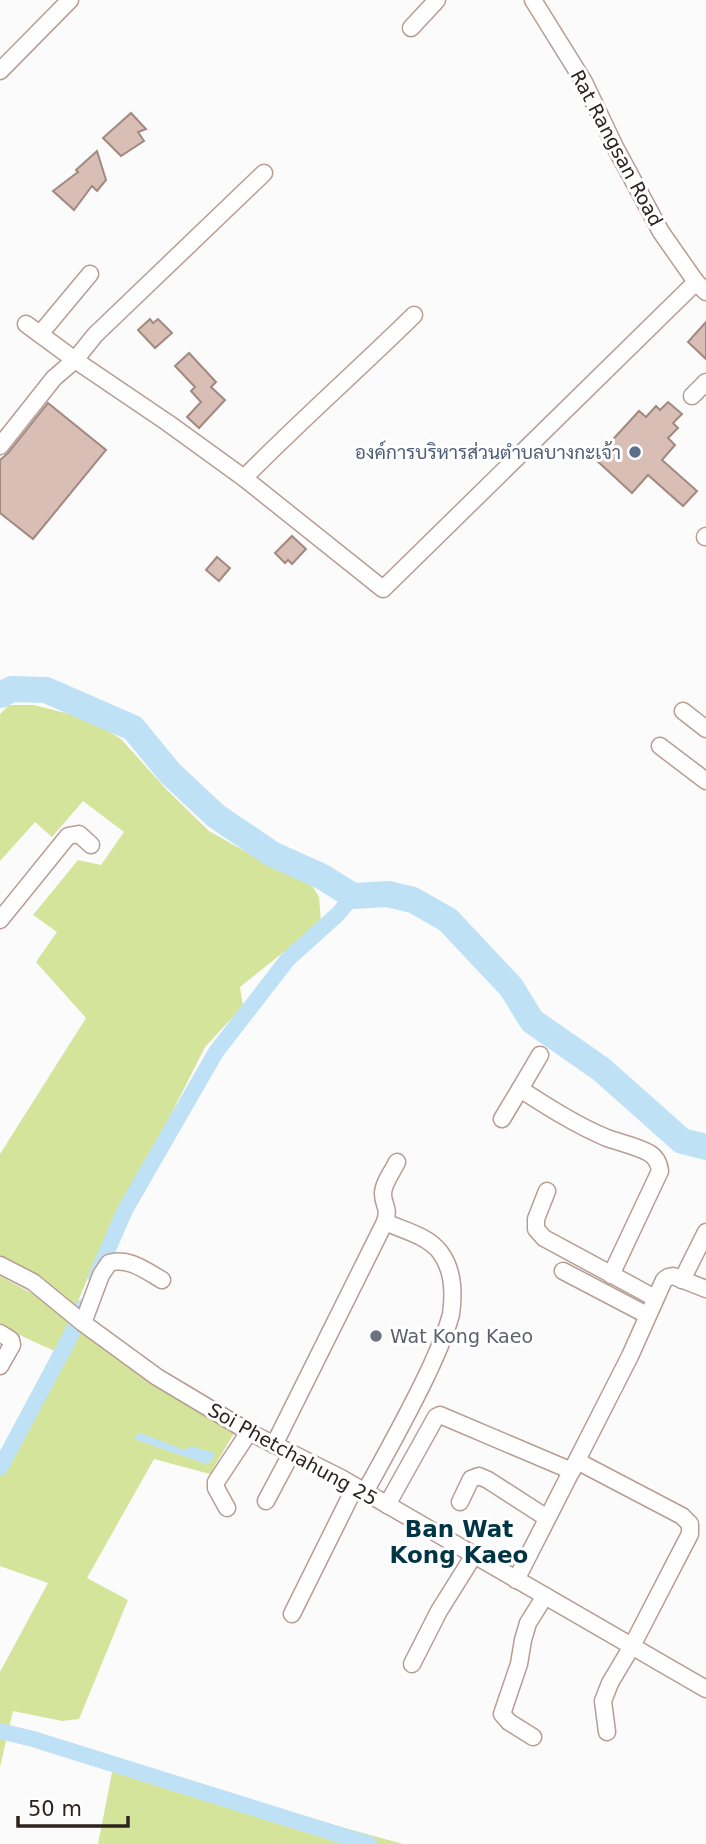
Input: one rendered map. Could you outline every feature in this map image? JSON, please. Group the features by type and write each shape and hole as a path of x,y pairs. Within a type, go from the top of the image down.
{"street":[{"path":"0,71 70,0"},
{"path":"411,28 437,0"},
{"name":"Rat Rangsan Road","path":"533,0 584,82 615,147 661,232 701,287"},
{"path":"0,446 54,378 75,360 95,335 264,173"},
{"path":"40,334 90,274"},
{"path":"26,324 244,478 383,589 701,287"},
{"path":"244,478 414,315"},
{"path":"692,396 706,382"},
{"path":"683,711 706,729"},
{"path":"660,746 706,780"},
{"path":"0,920 68,836 79,834 91,845"},
{"path":"502,1119 540,1055"},
{"path":"520,1089 581,1126 651,1153 659,1163 660,1171 611,1275"},
{"path":"274,1445 384,1222 388,1212 383,1195 385,1185 397,1162"},
{"path":"547,1191 536,1219 536,1229 544,1238 655,1298"},
{"path":"292,1614 426,1375 450,1317 453,1299 450,1270 440,1251 425,1239 384,1222"},
{"path":"682,1279 706,1232"},
{"path":"83,1323 101,1275 109,1263 118,1260 132,1263 162,1279"},
{"name":"Soi Phetchahung 25","path":"0,1265 33,1282 83,1323 158,1377 249,1432 387,1505 706,1689"},
{"path":"563,1271 647,1315"},
{"path":"516,1580 629,1356 664,1280 673,1276 706,1289"},
{"path":"0,1333 11,1340 12,1345 0,1366"},
{"path":"387,1505 436,1417 440,1415 574,1466 682,1516 690,1524 690,1534 603,1700 607,1732"},
{"path":"227,1508 216,1488 216,1482 249,1432"},
{"path":"266,1501 290,1454"},
{"path":"460,1502 471,1479 479,1476 547,1518"},
{"path":"412,1664 439,1611 474,1555"},
{"path":"533,1737 509,1722 502,1714 519,1664 528,1623 545,1596"}],"green space":[{"path":"9,705 34,705 89,719 121,739 209,831 255,857 310,882 319,897 321,922 240,987 243,1006 205,1047 159,1138 114,1216 76,1306 51,1286 0,1260 0,1154 86,1018 36,962 57,932 33,915 78,860 101,865 124,832 83,801 52,837 35,822 0,861 0,714"},
{"path":"0,1276 66,1312 69,1325 61,1354 0,1326"},
{"path":"79,1331 234,1433 210,1474 154,1459 87,1578 128,1600 79,1719 62,1721 13,1711 0,1767 0,1672 48,1583 0,1566 0,1475"},
{"path":"115,1757 298,1815 403,1844 98,1844"}],"water":[{"path":"138,1434 185,1450 191,1446 215,1453 212,1461 206,1464 134,1439"}],"building":[{"path":"131,113 146,129 138,132 144,141 121,156 103,138"},
{"path":"97,151 106,180 97,191 92,186 74,210 53,191 78,172 76,170"},
{"path":"150,319 153,323 158,319 172,333 155,348 138,330"},
{"path":"706,322 706,359 688,342"},
{"path":"189,353 216,382 211,387 225,400 199,428 187,417 201,402 191,391 195,387 175,366"},
{"name":"องค์การบริหารส่วนตำบลบางกะเจ้า","path":"668,402 682,414 673,423 678,428 668,438 675,445 662,460 697,491 683,506 648,475 632,493 595,459 639,411 646,417 656,406 660,410"},
{"path":"48,403 106,450 33,539 0,513 0,460"},
{"path":"292,536 306,549 292,564 288,560 285,563 275,553"},
{"path":"217,557 230,568 219,581 206,570"}],"waterway":[{"path":"0,695 12,689 46,690 133,728 170,773 216,816 272,854 321,876 353,896 388,894 413,900 448,920 511,987 532,1021 601,1069 682,1141 706,1147"},
{"path":"96,1277 125,1210 216,1052 288,959 338,914 353,896"},
{"path":"0,1468 70,1337 83,1307"},
{"path":"0,1731 369,1844"}],"place":[{"name":"องค์การบริหารส่วนตำบลบางกะเจ้า","path":"635,452"},
{"name":"Wat Kong Kaeo","path":"376,1336"}],"district":[{"name":"Ban Wat Kong Kaeo","path":"459,1542"}]}
